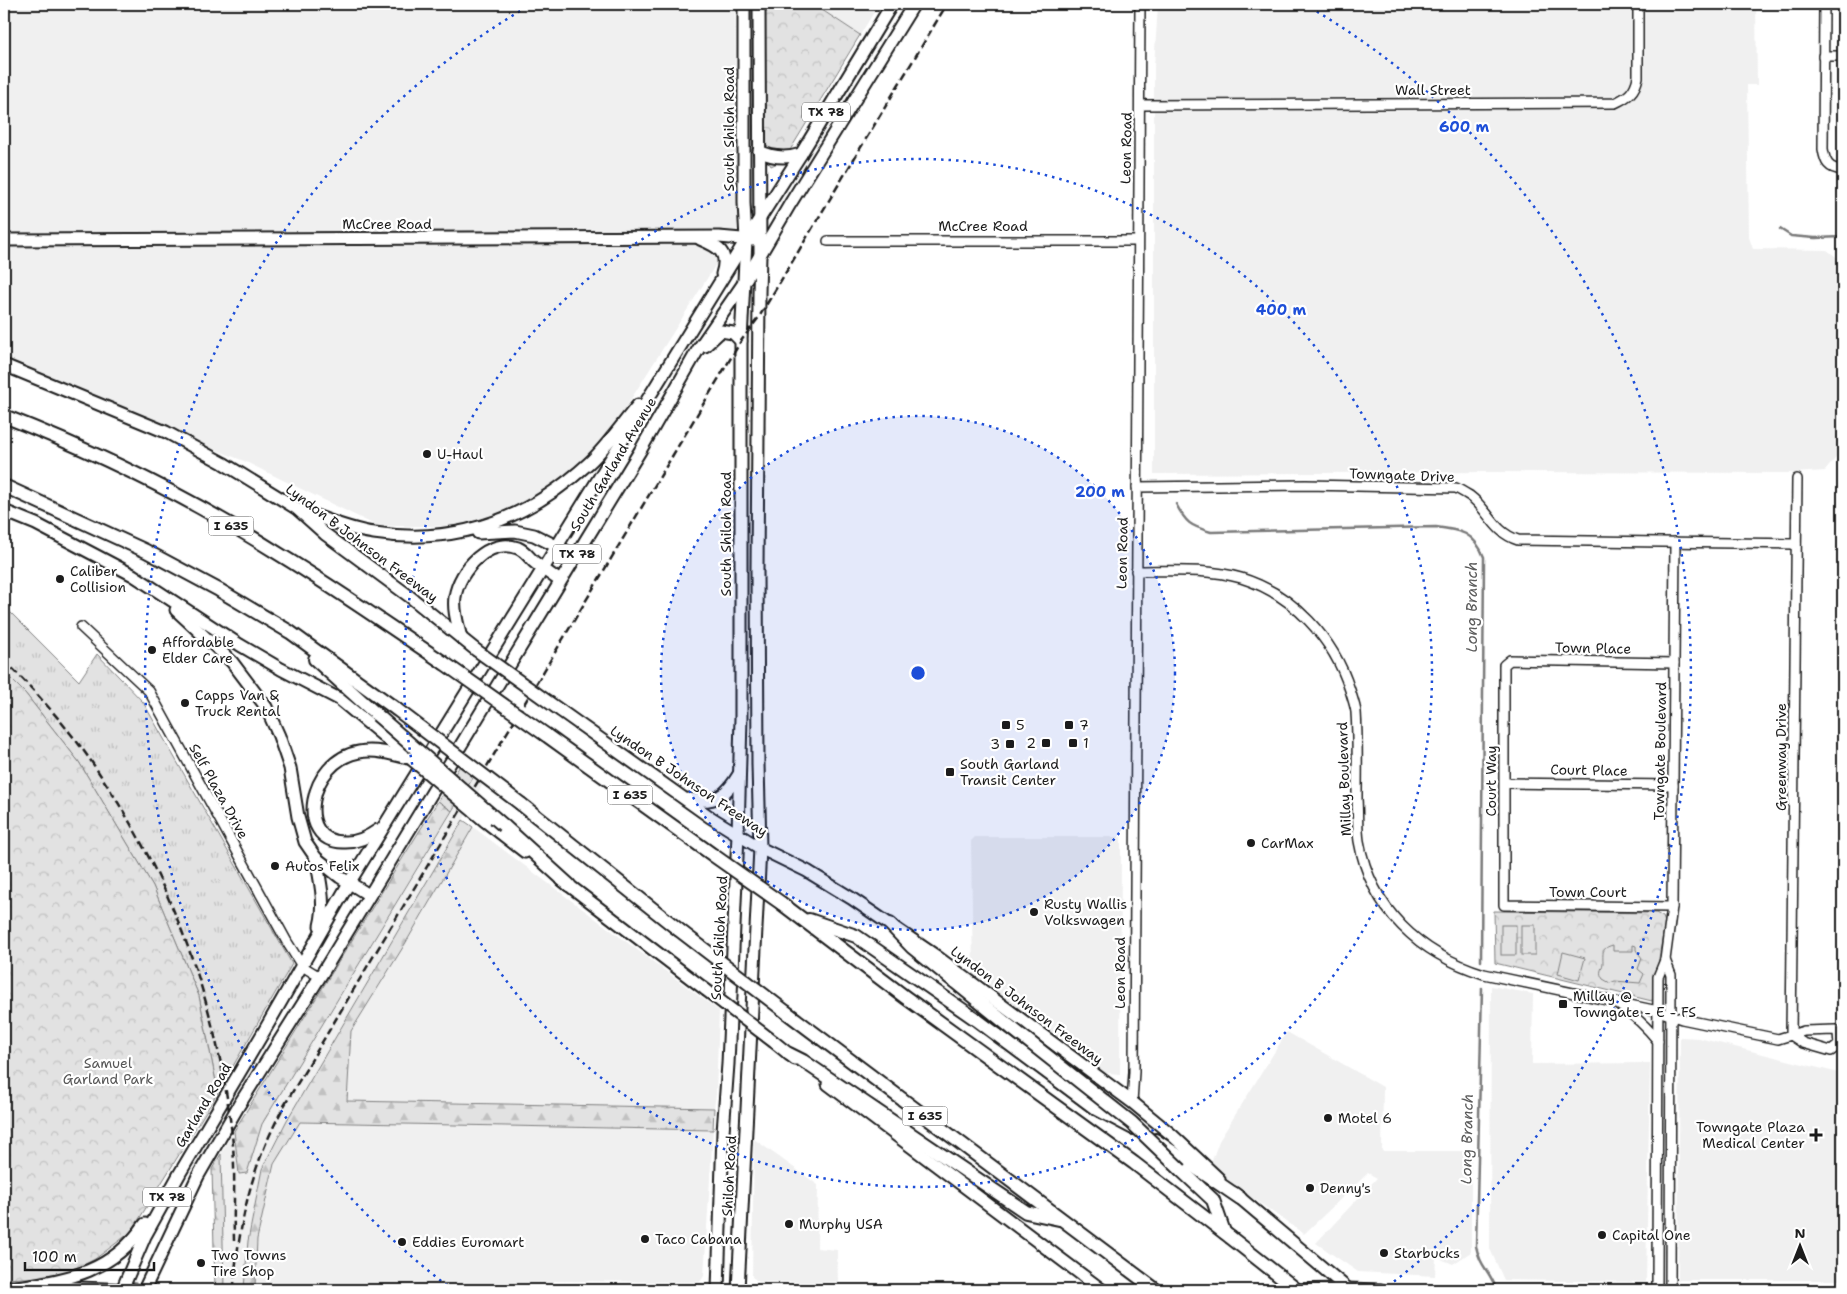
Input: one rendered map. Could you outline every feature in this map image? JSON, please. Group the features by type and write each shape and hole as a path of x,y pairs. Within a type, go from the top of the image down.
{"highway":[{"name":"I 635","path":"4,416 40,430 137,474 219,519 286,558 444,663 781,903 905,997 1134,1163 1297,1290"},
{"name":"I 635","path":"4,486 146,551 219,590 276,624 396,708 521,804 678,930 1156,1290"},
{"path":"276,624 569,885"},
{"path":"799,917 856,936 1095,1108 1147,1135 1240,1198"},
{"path":"890,924 912,947 1012,1029 1132,1123 1213,1200 1227,1234"},
{"path":"789,1054 803,1061 1026,1212 1064,1220"}],"main road":[{"name":"South Shiloh Road","path":"728,1064 741,718 741,341 746,240 744,203 744,4"},
{"path":"759,4 760,220 765,240"},
{"name":"South Garland Avenue","path":"317,939 383,826 544,568 556,545 648,400 662,374 801,154 892,4"},
{"name":"South Garland Avenue","path":"323,972 640,451 698,348 743,284 760,255 765,240 914,4"},
{"path":"759,150 777,157 790,157 801,154"},
{"path":"696,238 711,244 723,253 725,266 720,282"},
{"name":"McCree Road","path":"4,240 733,238 765,240"},
{"path":"728,1064 749,1063 760,848 757,604 760,255"},
{"path":"698,348 708,345 721,331 733,333 741,341"},
{"name":"Lyndon B Johnson Freeway","path":"4,365 166,432 223,463 296,508 325,534 409,596 476,650 710,817 760,848 807,871 890,924 989,994 1132,1102 1172,1135 1240,1198 1348,1289"},
{"path":"449,534 487,526 515,515 538,503 568,481 604,447 662,374"},
{"path":"296,508 373,533 425,536 515,531 534,535 576,556"},
{"path":"4,511 36,524 133,575 240,645 339,699 485,821 860,1109 1102,1290"},
{"path":"461,638 455,597 459,582 473,562 488,551 506,547 518,548 560,581"},
{"path":"529,590 533,561"},
{"path":"741,561 749,571 749,594 754,603 757,604"},
{"path":"133,575 232,662 266,707 290,768 298,817 305,842 316,858 349,883 369,895"},
{"path":"741,718 758,718"},
{"path":"383,826 370,836 353,843 335,842 323,836 315,822 313,803 316,789 323,774 332,764 352,754 376,752 410,758"},
{"path":"685,798 701,801 721,796 730,790 740,773"},
{"path":"316,858 323,895 323,917 317,939"},
{"name":"Garland Road","path":"122,1290 145,1236 180,1173 317,939"},
{"name":"TX 78","path":"144,1290 198,1176 239,1105 323,972"},
{"name":"Shiloh Road","path":"738,1290 749,1063"},
{"name":"Shiloh Road","path":"718,1290 723,1132 728,1064"},
{"path":"16,1287 55,1282 77,1276 96,1268 118,1254 136,1237 180,1173"},
{"path":"4,1287 135,1290"},
{"path":"1279,1290 1381,1290"}],"street":[{"name":"Leon Road","path":"1132,1102 1134,1072 1140,4"},
{"name":"Wall Street","path":"1140,105 1615,103 1628,97 1636,86 1638,77 1638,4"},
{"path":"1824,4 1823,149 1828,166 1837,170 1843,170"},
{"path":"1823,56 1843,56"},
{"name":"McCree Road","path":"828,241 1138,241"},
{"name":"Greenway Drive","path":"1791,1035 1797,479"},
{"name":"Towngate Drive","path":"1137,487 1316,486 1456,488 1470,496 1496,527 1509,537 1518,540 1796,544"},
{"name":"Towngate Boulevard","path":"1657,1290 1658,977 1665,960 1672,907 1675,542"},
{"name":"Millay Boulevard","path":"1136,571 1203,572 1241,578 1283,598 1319,632 1336,656 1356,710 1359,840 1364,863 1385,906 1408,933 1434,953 1467,969 1502,979 1671,1014"},
{"name":"Self Plaza Drive","path":"81,627 149,691 287,942 302,966 323,972"},
{"name":"Town Place","path":"1510,660 1674,664"},
{"name":"Court Way","path":"1504,905 1504,665 1510,660"},
{"name":"Court Place","path":"1505,783 1673,785"},
{"name":"Town Court","path":"1504,905 1672,907"},
{"name":"Towngate Boulevard","path":"1665,960 1671,975 1670,1290"},
{"path":"1614,1002 1634,1015 1658,1040"},
{"path":"1671,1014 1682,1019 1778,1039 1791,1035 1804,1031 1834,1030 1838,1033 1840,1039 1839,1044 1831,1051 1803,1043 1791,1035"},
{"path":"1657,1149 1670,1149"}],"shaded area":[{"path":"4,4 735,4 737,231 597,453 528,502 460,526 377,526 244,461 4,365"},
{"path":"813,4 879,4 860,35"},
{"path":"1158,4 1756,4 1757,85 1747,85 1749,237 1753,249 1827,250 1843,262 1843,449 1825,471 1793,473 1154,474 1154,67"},
{"path":"480,767 489,773 287,1120 262,1169 248,1241 244,1288 224,1288 221,1154 234,1131 239,1174 247,1173 262,1124"},
{"path":"473,827 719,1011 714,1108 347,1101 351,1031"},
{"path":"975,837 1121,837 1120,1074 1095,1072 973,975 971,841"},
{"path":"1491,986 1533,994 1532,1064 1650,1063 1646,1282 1504,1280 1490,1249"},
{"path":"1287,1032 1383,1087 1382,1151 1471,1151 1471,1252 1453,1264 1436,1257 1435,1276 1358,1272 1316,1243 1377,1178 1368,1173 1304,1234 1210,1166 1219,1141"},
{"path":"1680,1037 1699,1038 1843,1074 1843,1280 1678,1280"},
{"path":"299,1122 713,1130 704,1276 700,1282 554,1281 554,1283 255,1288 257,1239 274,1164"},
{"path":"754,1139 818,1185 817,1248 837,1250 838,1282 759,1282 752,1277"}],"green space":[{"path":"763,4 813,4 860,35 784,160 771,166 763,152"},
{"path":"4,606 79,681 97,654 143,702 292,964 218,1092 199,996 153,886 79,762 25,693 4,672"},
{"name":"Samuel Garland Park","path":"4,672 25,693 79,762 153,886 199,996 218,1092 131,1232 95,1259 62,1276 4,1279"},
{"path":"466,756 480,767 452,811 438,801"},
{"path":"438,801 452,811 262,1124 247,1173 239,1174 234,1131"},
{"path":"463,820 473,827 405,944 351,1031 347,1101 714,1108 713,1130 300,1122 274,1164 257,1239 255,1288 244,1288 248,1241 262,1169 287,1120"},
{"path":"1494,911 1656,913 1663,917 1665,922 1652,1001 1495,963"},
{"path":"1501,925 1516,925 1516,955 1501,955"},
{"path":"1521,925 1535,925 1535,955 1521,955"},
{"path":"1613,945 1613,951 1633,951 1633,945 1636,946 1636,950 1642,958 1638,969 1644,974 1640,983 1615,981 1610,983 1603,979 1601,973 1604,951"},
{"path":"1563,952 1585,958 1579,980 1558,974"},
{"path":"221,1154 224,1288 215,1288 212,1169"}],"waterway":[{"path":"1780,229 1791,236 1815,238 1843,237"},
{"name":"Long Branch","path":"1176,504 1189,523 1211,532 1436,527 1459,531 1476,542 1484,557 1481,961"},
{"name":"Long Branch","path":"1482,988 1476,1246 1482,1263 1495,1286"}],"railway":[{"path":"234,1290 238,1248 249,1192 260,1158 284,1106 741,341 759,317 947,4"},
{"path":"4,660 56,716 81,747 103,779 151,862 189,949 216,1041 225,1088 233,1148 234,1241"}],"place":[{"name":"U-Haul","path":"427,454"},
{"name":"Caliber Collision","path":"60,579"},
{"name":"Affordable Elder Care","path":"152,650"},
{"name":"Capps Van & Truck Rental","path":"185,703"},
{"name":"5","path":"1006,725"},
{"name":"7","path":"1069,725"},
{"name":"2","path":"1046,743"},
{"name":"1","path":"1073,743"},
{"name":"3","path":"1010,744"},
{"name":"South Garland Transit Center","path":"950,772"},
{"name":"CarMax","path":"1251,843"},
{"name":"Autos Felix","path":"275,866"},
{"name":"Rusty Wallis Volkswagen","path":"1034,912"},
{"name":"Millay @ Towngate - E - FS","path":"1563,1004"},
{"name":"Motel 6","path":"1328,1118"},
{"name":"Towngate Plaza Medical Center","path":"1816,1135"},
{"name":"Denny's","path":"1310,1188"},
{"name":"Murphy USA","path":"789,1224"},
{"name":"Capital One","path":"1602,1235"},
{"name":"Taco Cabana","path":"645,1239"},
{"name":"Eddies Euromart","path":"402,1242"},
{"name":"Starbucks","path":"1384,1253"},
{"name":"Two Towns Tire Shop","path":"201,1263"}]}
